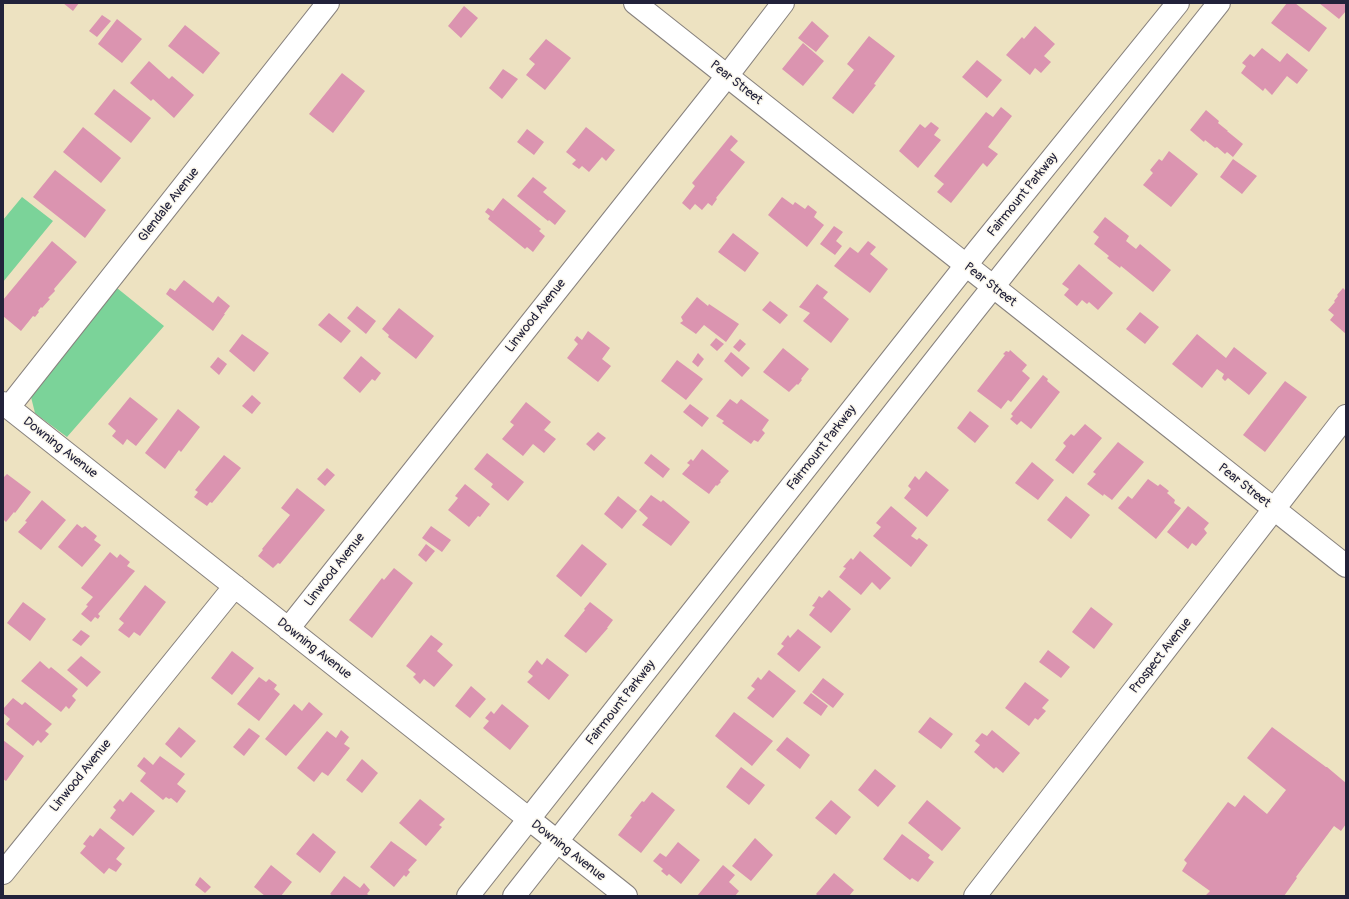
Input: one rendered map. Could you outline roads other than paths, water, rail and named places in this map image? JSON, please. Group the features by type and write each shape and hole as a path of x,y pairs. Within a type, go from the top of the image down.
{"street":[{"name":"Glendale Avenue","path":"6,405 328,3"},
{"name":"Pear Street","path":"635,3 1346,566"},
{"name":"Linwood Avenue","path":"288,628 727,76 783,3"},
{"name":"Fairmount Parkway","path":"468,896 966,266 1178,3"},
{"path":"514,896 993,286 1219,3"},
{"name":"Downing Avenue","path":"6,405 626,896"},
{"name":"Prospect Avenue","path":"975,896 1346,416"},
{"name":"Linwood Avenue","path":"3,872 235,586"}]}
